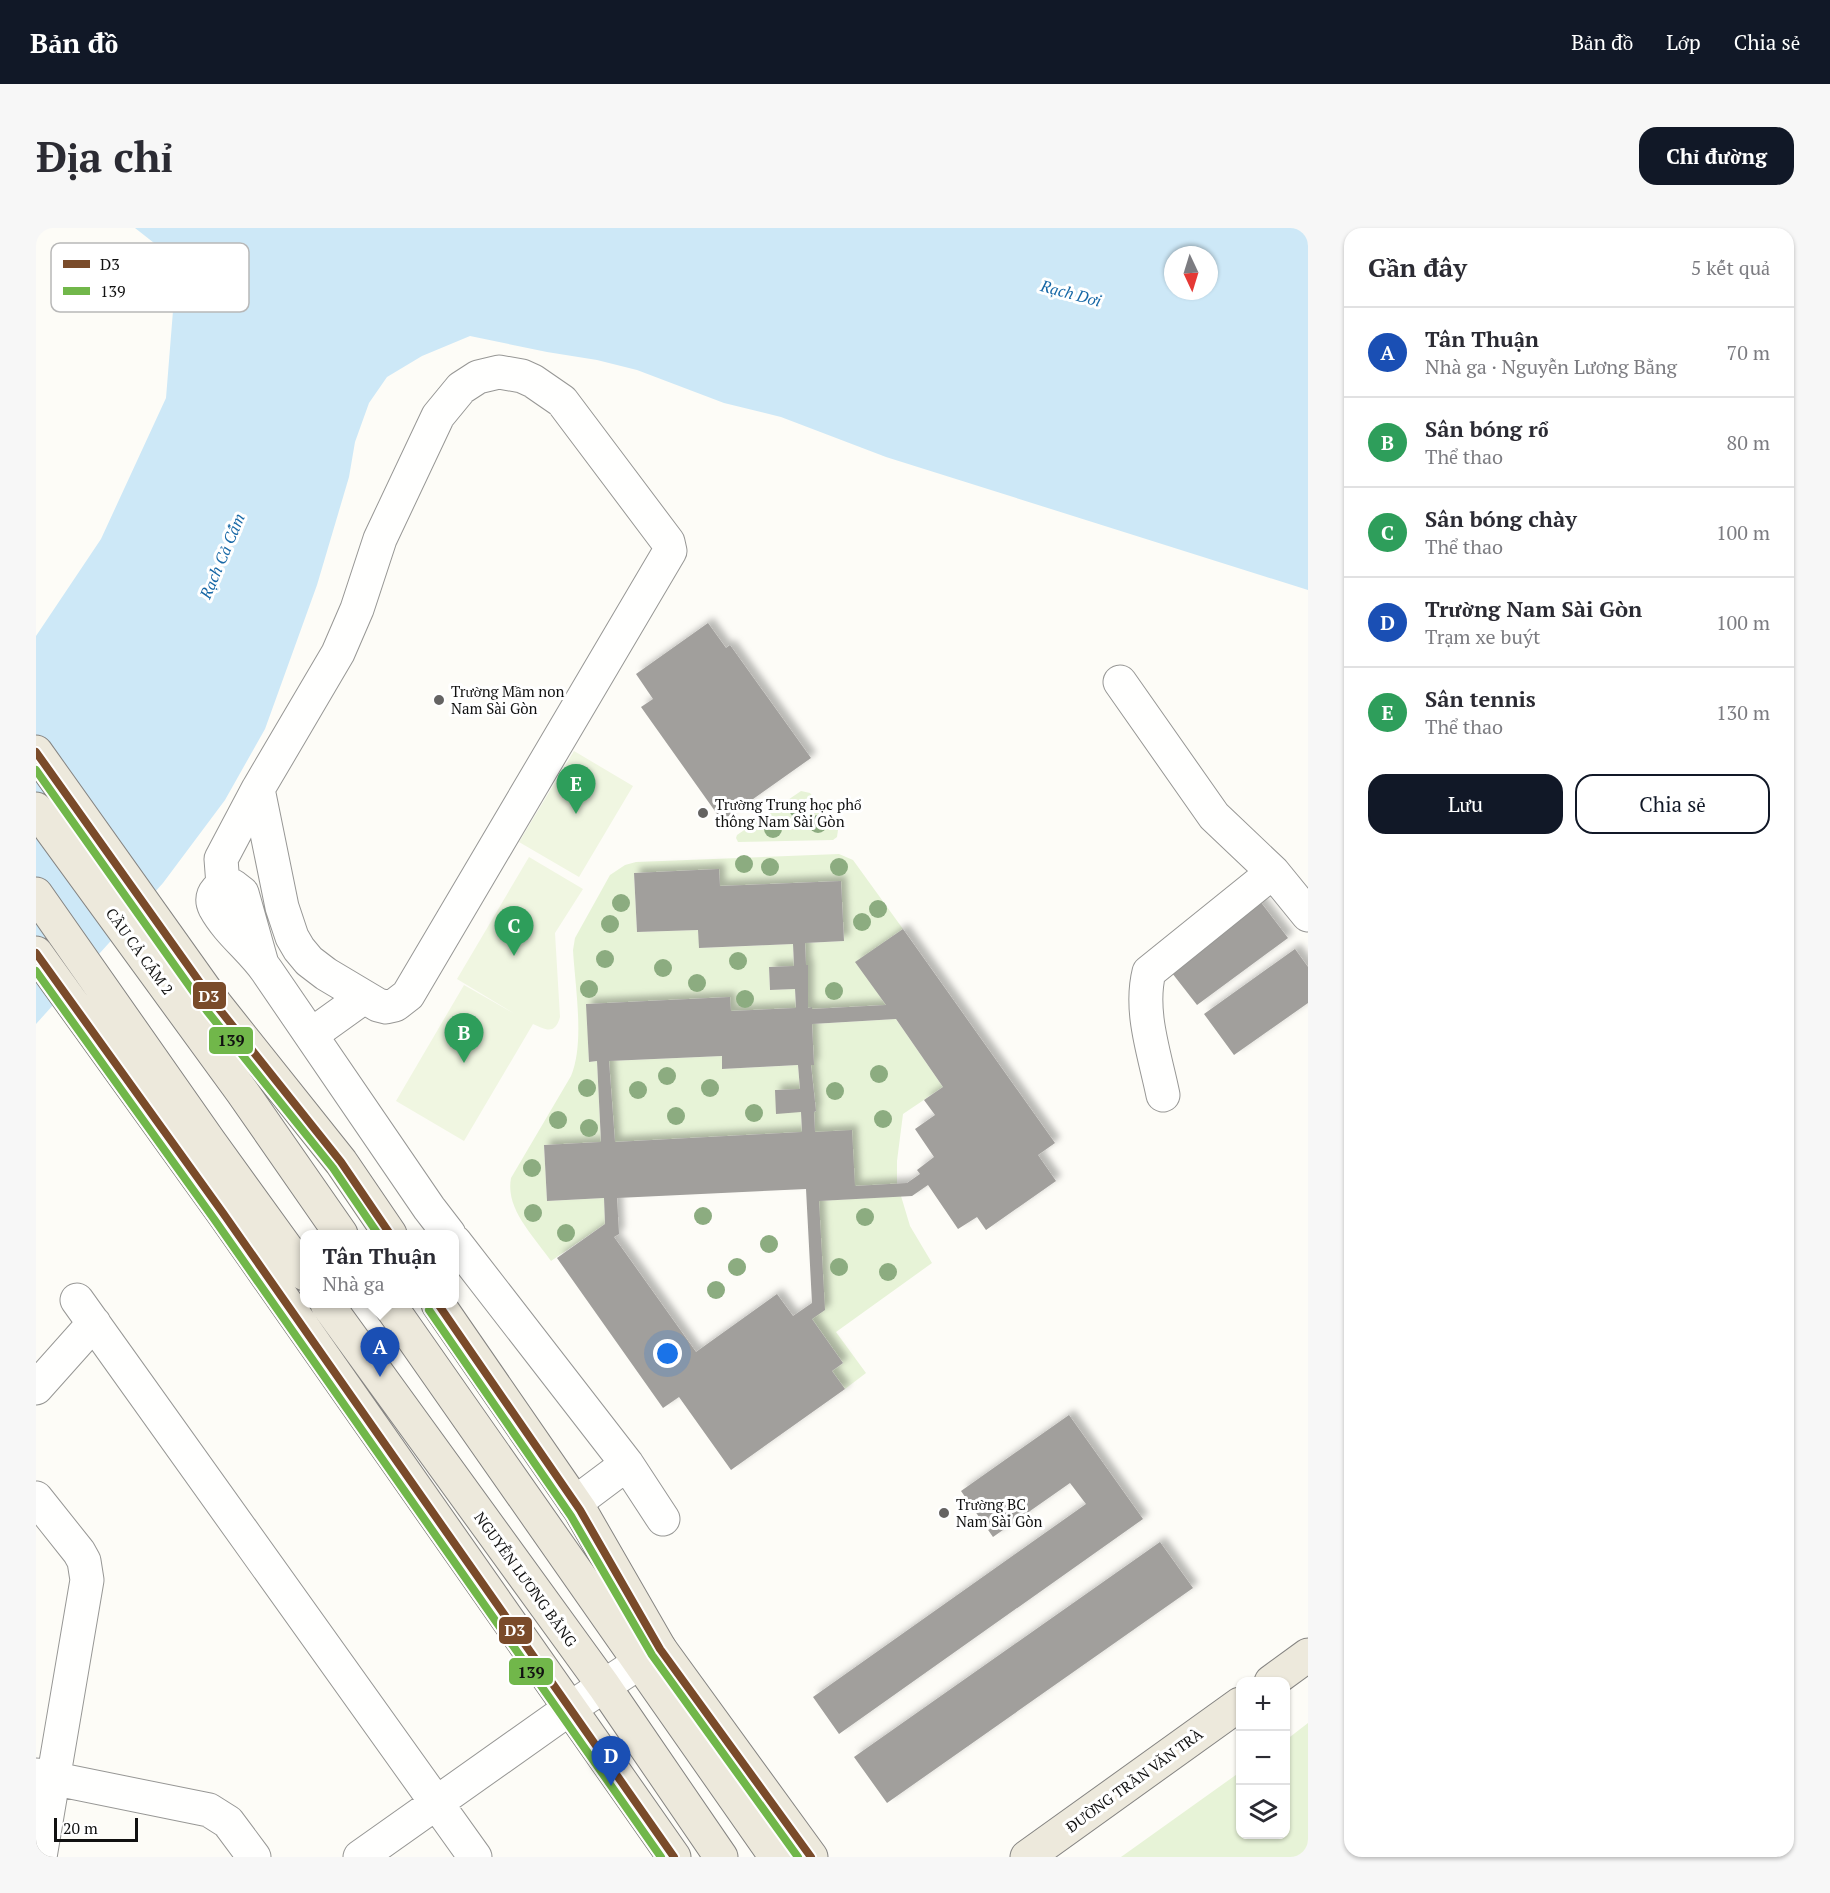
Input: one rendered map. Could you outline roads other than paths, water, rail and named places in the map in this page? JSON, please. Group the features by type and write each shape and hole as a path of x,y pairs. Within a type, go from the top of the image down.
{"main road":[{"name":"CẦU CẢ CẤM 2","path":"36,752 216,1005 341,1162 387,1230"},
{"name":"CẦU CẢ CẤM 2","path":"36,809 243,1093 338,1230"},
{"path":"36,894 300,1267"},
{"path":"36,953 172,1142 674,1857"},
{"name":"NGUYỄN LƯƠNG BẰNG","path":"330,1308 604,1686 721,1857"},
{"path":"392,1308 649,1656 811,1857"},
{"path":"441,1308 575,1503 649,1656 776,1857"},
{"path":"1278,1677 1308,1655"},
{"name":"ĐƯỜNG TRẦN VĂN TRÀ","path":"1027,1857 1236,1707"}],"street":[{"path":"258,789 282,907 292,937 299,948 316,967 378,1005 386,1007 399,1004 408,995 669,555 668,542 569,409 553,393 522,376 498,372 478,377 461,388 444,406 384,530 357,609 338,652 258,789 221,859 223,885 233,886 242,893 262,964 446,1230"},
{"path":"1120,682 1214,816 1273,872 1308,915"},
{"path":"1163,1095 1146,1010 1145,987 1149,972 1273,872"},
{"path":"311,1035 364,996"},
{"path":"459,1247 627,1464 663,1519"},
{"path":"36,1388 86,1311 475,1857"},
{"path":"575,1503 627,1464"},
{"path":"36,1498 79,1552 87,1570 87,1590 45,1777 40,1857"},
{"path":"360,1857 569,1709 649,1656"},
{"path":"45,1777 209,1810 228,1822 254,1857"}],"water":[{"path":"135,228 1308,228 1308,590 886,457 781,417 724,403 637,370 597,360 470,336 422,356 387,377 369,403 355,442 349,477 317,585 265,729 225,800 163,883 36,1024 36,636 101,539 166,398 173,312 249,312 249,243 154,243"}],"place":[{"name":"Trường Mầm non Nam Sài Gòn","path":"439,700"},
{"name":"Trường Trung học phổ thông Nam Sài Gòn","path":"703,813"},
{"name":"Sân tennis","path":"576,814"},
{"name":"Sân bóng chày","path":"514,956"},
{"name":"Sân bóng rổ","path":"464,1063"},
{"name":"Tân Thuận","path":"380,1377"},
{"name":"Trường BC Nam Sài Gòn","path":"944,1513"},
{"name":"Trường Nam Sài Gòn","path":"611,1786"}],"water label":[{"name":"Rạch Dơi","path":"1071,293"},
{"name":"Rạch Cả Cấm","path":"222,556"}]}
